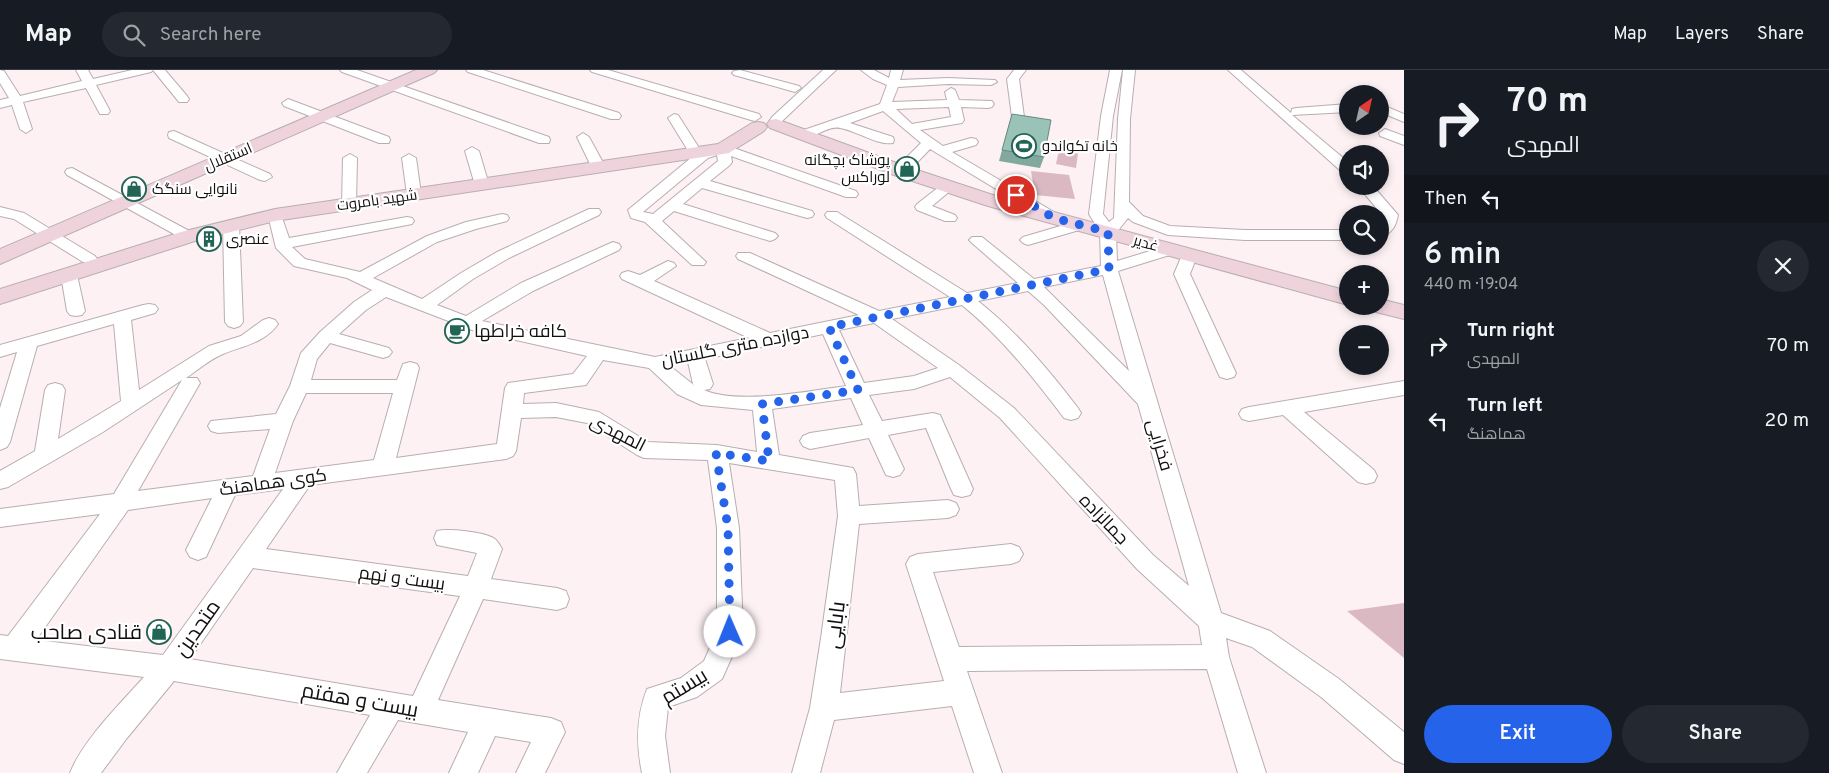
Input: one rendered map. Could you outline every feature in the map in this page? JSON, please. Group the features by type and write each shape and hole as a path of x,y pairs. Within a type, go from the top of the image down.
{"main road":[{"name":"استقلال","path":"0,256 429,70"},
{"name":"غدیر","path":"765,119 803,135 995,202 1339,296"},
{"name":"شهید بامروت","path":"0,297 188,236 275,215 723,149 765,119"},
{"path":"1389,308 1404,312"}],"street":[{"path":"82,70 104,111"},
{"path":"0,104 147,70"},
{"path":"159,70 182,99"},
{"path":"346,70 544,140"},
{"path":"472,70 616,116"},
{"path":"596,70 765,119 829,70"},
{"path":"780,100 816,70"},
{"path":"867,70 893,84 946,76 991,82"},
{"path":"885,106 897,70"},
{"path":"1018,117 1013,79 1020,70"},
{"path":"1109,269 1108,232 1096,214 1107,116 1116,70"},
{"path":"1108,232 1121,219 1124,119 1129,70"},
{"path":"1234,70 1339,162"},
{"path":"0,73 16,100 26,129"},
{"path":"738,73 795,88"},
{"path":"909,128 958,120 946,76"},
{"path":"288,102 384,140"},
{"path":"803,135 885,106 953,103 988,104"},
{"path":"885,106 909,128 940,151 1054,218"},
{"path":"1296,112 1339,109"},
{"path":"1389,112 1404,118"},
{"path":"1107,116 1124,119"},
{"path":"674,118 696,154"},
{"path":"840,123 888,140"},
{"path":"174,135 265,177"},
{"path":"1388,135 1404,141"},
{"path":"582,136 599,168"},
{"path":"940,151 971,142"},
{"path":"901,170 928,143"},
{"path":"650,220 657,218 673,206 725,162 723,149"},
{"path":"698,262 650,220 636,215 635,210 703,155 723,149 851,194"},
{"path":"472,151 482,184"},
{"path":"349,204 350,158"},
{"path":"409,158 414,194"},
{"path":"72,172 188,236"},
{"path":"700,183 807,214"},
{"path":"949,186 922,207 950,218"},
{"path":"1373,195 1383,205"},
{"path":"1122,203 1138,219 1149,225 1175,231 1245,235 1339,235"},
{"path":"673,206 770,236"},
{"path":"0,211 19,216 89,260"},
{"path":"424,306 503,255 594,212"},
{"path":"1389,212 1392,215 1389,225"},
{"name":"دوازده متری گلستان","path":"275,215 284,248 300,263 352,274 384,290 468,322 655,363 1179,253"},
{"path":"832,215 965,299 1021,349 1071,413"},
{"path":"360,278 432,240 471,225 502,218"},
{"path":"282,244 407,221"},
{"path":"231,225 234,322"},
{"path":"1028,240 1081,225"},
{"path":"977,240 1033,285 1148,403"},
{"path":"468,322 527,287 613,246"},
{"path":"1179,253 1182,274 1227,373"},
{"name":"جمالزاده","path":"744,256 878,317 952,369 1007,413 1145,562 1211,621"},
{"path":"668,266 634,279 768,340"},
{"name":"فخرایی","path":"1109,269 1211,621"},
{"path":"69,275 76,311"},
{"path":"261,483 283,421 300,386 308,357 326,336 360,306 384,290"},
{"path":"0,348 29,343 149,309"},
{"path":"122,317 131,404"},
{"path":"0,481 131,404 215,350 247,340 269,324"},
{"path":"829,327 893,469"},
{"path":"326,336 383,352"},
{"path":"0,442 29,343"},
{"path":"511,411 515,388 579,380 599,352"},
{"path":"695,354 703,384"},
{"path":"655,363 684,389 708,400 762,404 914,382 952,369"},
{"path":"383,467 410,368"},
{"path":"7,648 121,502 190,383"},
{"path":"300,386 405,387"},
{"path":"1249,414 1404,388"},
{"path":"45,456 55,390"},
{"path":"762,404 769,461"},
{"path":"1287,408 1366,476"},
{"name":"المهدی","path":"511,411 556,410 592,417 644,450 716,453 845,474"},
{"name":"کوی هماهنگ","path":"0,518 506,451 511,411"},
{"path":"810,441 933,420 962,489"},
{"path":"218,426 283,421"},
{"name":"بیستم","path":"656,773 650,743 653,711 657,698 688,688 713,670 730,632 728,528 716,453"},
{"name":"بابایی","path":"806,773 824,708 849,516 845,474"},
{"name":"متحدین","path":"84,773 117,728 169,668 303,478"},
{"path":"198,550 228,488"},
{"path":"849,516 948,509"},
{"path":"420,710 476,588 490,550 486,545 445,538"},
{"path":"988,773 918,564 1012,554"},
{"name":"بیست و نهم","path":"248,557 557,599"},
{"path":"1252,773 1216,657 1211,621 1261,639 1330,688 1404,750"},
{"name":"بیست و هفتم","path":"7,648 169,668 551,732 530,773"},
{"path":"951,659 1216,657"},
{"path":"824,708 961,692"},
{"path":"352,773 391,705"},
{"path":"462,773 488,721"}],"shaded area":[{"path":"1059,150 1078,153 1076,168 1056,164"},
{"path":"1031,171 1069,175 1075,199 1035,195"},
{"path":"1404,603 1404,658 1347,611"}],"building":[{"name":"خانه تکواندو","path":"1012,114 1051,120 1044,157 1002,150"}],"place":[{"name":"خانه تکواندو","path":"1024,146"},
{"name":"پوشاک بچگانه لوراکس","path":"907,169"},
{"name":"نانوایی سنگک","path":"134,189"},
{"name":"عنصری","path":"209,239"},
{"name":"کافه خراطها","path":"457,331"},
{"name":"قنادی صاحب","path":"159,632"}],"route":[{"path":"730,632 728,528 716,453 769,461 762,404 858,390 829,327 1109,269 1108,232 1054,218 1016,195"}]}
